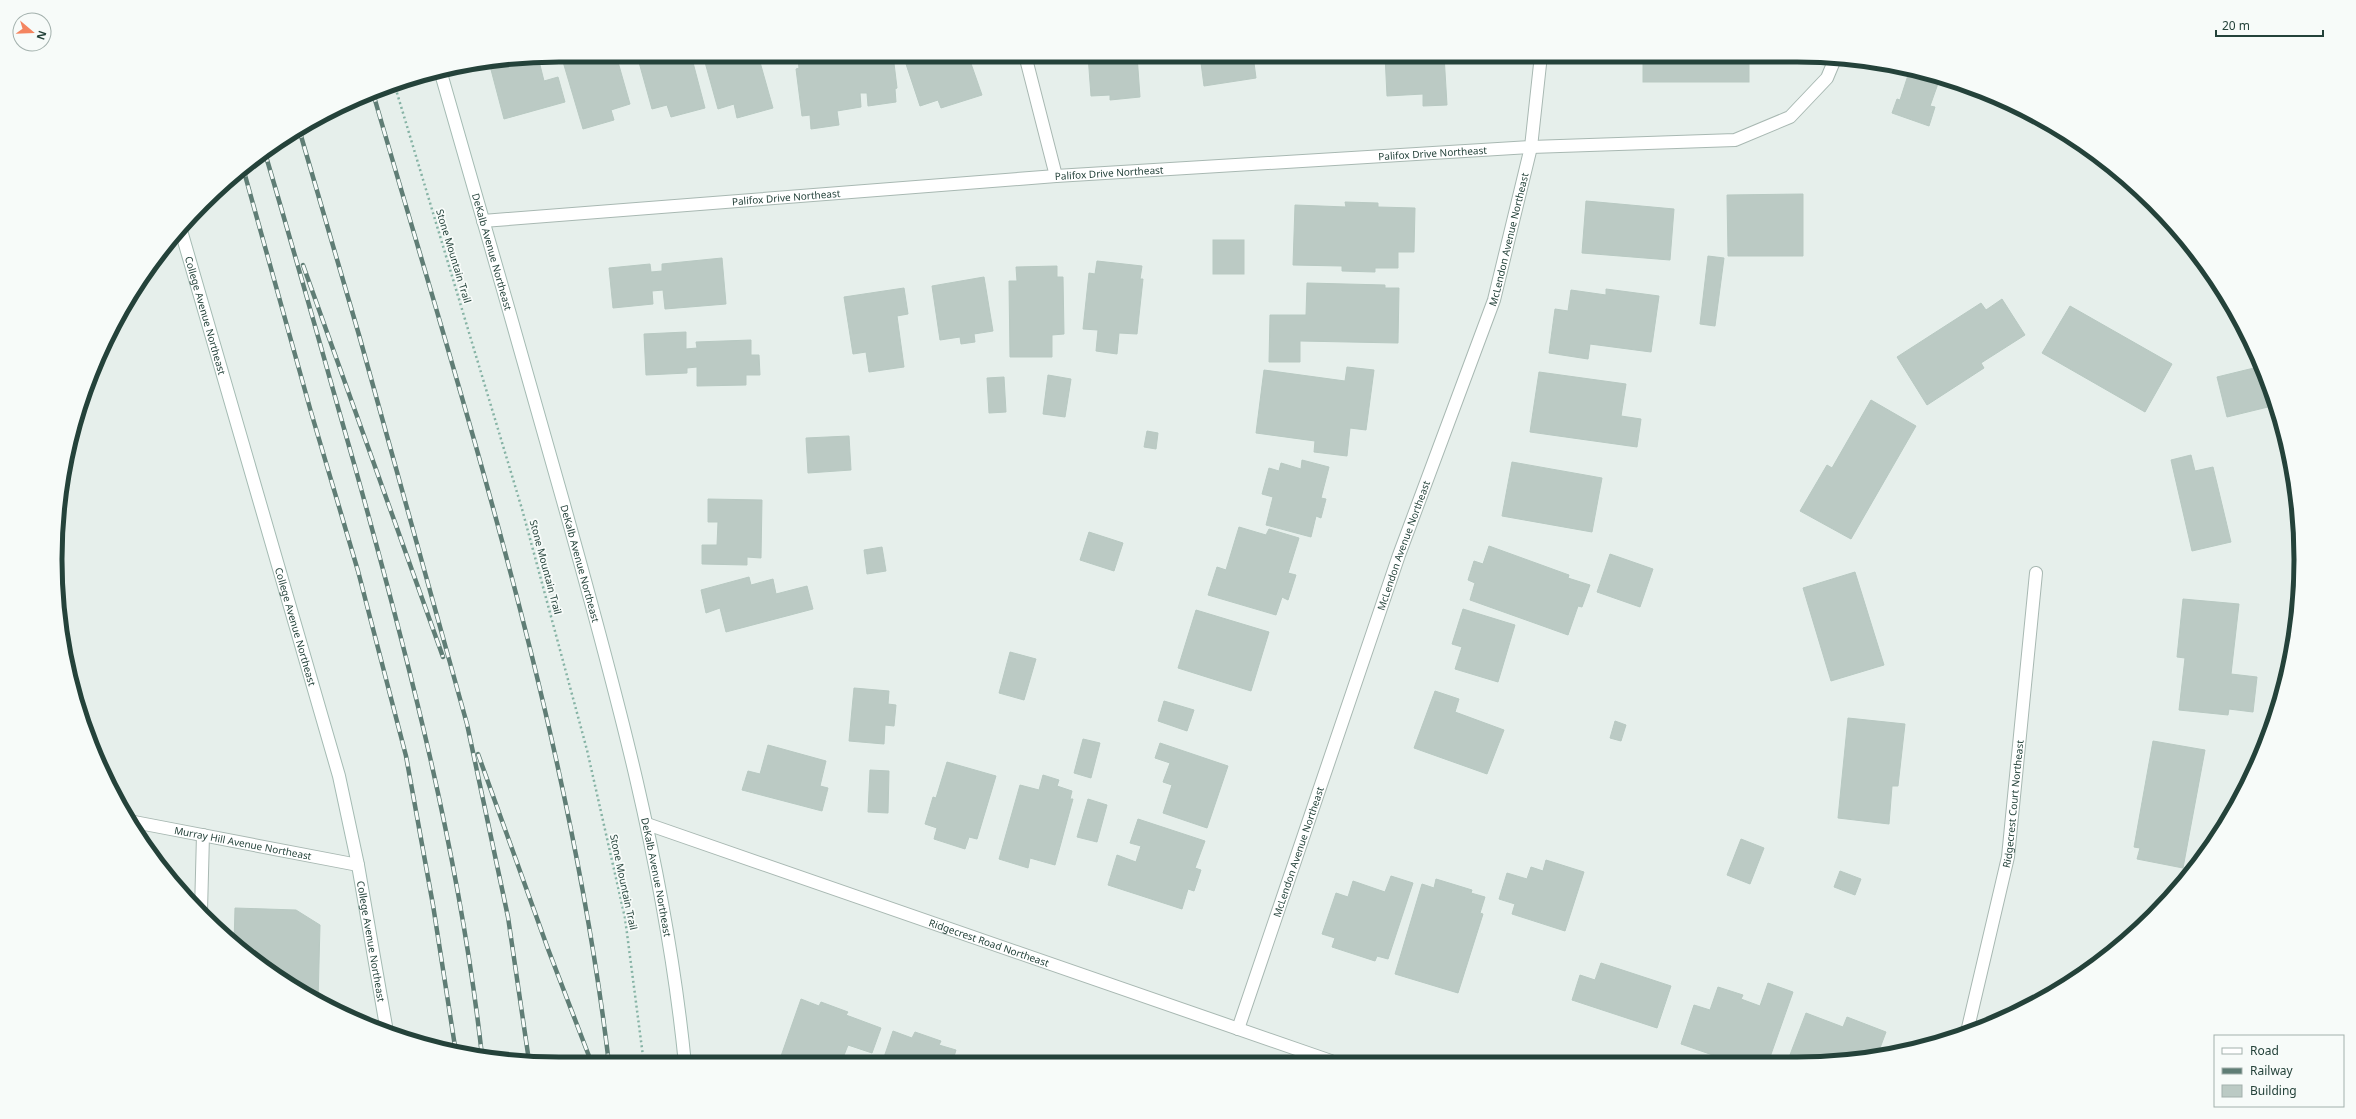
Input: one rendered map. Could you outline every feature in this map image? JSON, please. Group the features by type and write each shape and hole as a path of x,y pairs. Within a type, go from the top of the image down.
{"street":[{"path":"1026,62 1056,176"},
{"name":"McLendon Avenue Northeast","path":"1238,1029 1399,555 1494,300 1531,147 1540,62"},
{"name":"Palifox Drive Northeast","path":"483,221 1056,176 1531,147 1736,140 1790,117 1828,78 1833,63"},
{"name":"DeKalb Avenue Northeast","path":"442,77 600,634 647,824 666,914 684,1057"},
{"name":"College Avenue Northeast","path":"182,235 339,776 358,865 386,1026"},
{"name":"Ridgecrest Court Northeast","path":"1968,1026 2008,857 2036,574"},
{"name":"Murray Hill Avenue Northeast","path":"138,823 358,865"},
{"name":"Ridgecrest Road Northeast","path":"647,824 1319,1057"},
{"path":"201,904 202,835"}],"path":[{"name":"Stone Mountain Trail","path":"396,90 522,509 587,750 625,918 643,1057"}],"building":[{"path":"563,62 618,62 630,104 611,110 614,120 583,129"},
{"path":"639,62 693,62 705,108 671,117 667,105 652,109"},
{"path":"705,62 760,62 773,108 737,118 734,104 718,109"},
{"path":"798,62 894,62 897,88 895,89 896,102 868,106 867,93 860,93 861,107 837,111 839,125 811,129 810,115 802,116 796,69 799,68"},
{"path":"905,62 970,62 982,95 941,108 938,100 920,106"},
{"path":"1089,62 1138,62 1140,97 1110,100 1110,95 1091,96"},
{"path":"1201,62 1254,62 1256,78 1204,86"},
{"path":"1385,62 1444,62 1447,105 1423,106 1423,94 1387,96"},
{"path":"1643,62 1749,62 1749,82 1643,82"},
{"path":"539,63 544,81 558,77 565,102 504,119 490,67"},
{"path":"1908,75 1938,83 1930,106 1935,107 1929,126 1892,113 1897,99 1900,100"},
{"path":"1803,194 1803,256 1728,256 1727,195"},
{"path":"1586,201 1674,209 1670,260 1582,253"},
{"path":"1345,202 1378,203 1378,207 1415,208 1414,252 1398,252 1398,268 1375,268 1375,272 1342,271 1342,266 1293,265 1295,205 1346,207"},
{"path":"1213,240 1244,240 1244,274 1213,274"},
{"path":"1708,256 1724,258 1715,326 1700,324"},
{"path":"722,258 726,304 665,309 663,290 652,291 653,304 613,308 609,268 650,264 651,272 662,271 662,264"},
{"path":"1097,261 1142,266 1140,279 1143,279 1137,334 1119,333 1117,354 1096,351 1098,330 1083,329 1089,273 1095,274"},
{"path":"1057,266 1057,277 1063,277 1064,334 1052,335 1052,357 1010,357 1009,281 1017,281 1016,267"},
{"path":"984,277 993,331 974,334 975,342 961,344 960,337 940,340 932,286"},
{"path":"1307,283 1385,285 1385,288 1399,288 1398,343 1300,341 1300,362 1269,362 1270,315 1306,315"},
{"path":"904,288 908,314 897,316 904,367 869,372 866,352 853,354 844,297"},
{"path":"1606,289 1659,296 1651,352 1590,344 1588,359 1549,353 1555,309 1568,311 1571,290 1606,295"},
{"path":"2002,299 2025,335 1981,363 1984,368 1927,405 1897,357 1981,303 1986,310"},
{"path":"2070,306 2172,364 2145,412 2042,353"},
{"path":"686,332 686,349 697,348 696,342 751,340 751,355 759,355 760,375 746,375 746,385 697,386 697,367 687,368 687,373 646,375 644,334"},
{"path":"1347,367 1374,370 1366,430 1350,428 1347,456 1314,452 1315,441 1256,433 1264,370 1345,381"},
{"path":"2255,368 2263,387 2268,407 2227,417 2217,377"},
{"path":"1539,372 1626,384 1621,416 1641,419 1637,447 1530,432"},
{"path":"1048,375 1071,379 1065,417 1043,414"},
{"path":"1004,377 1006,412 989,413 987,378"},
{"path":"1871,400 1916,426 1851,539 1800,511 1827,465 1832,468"},
{"path":"1147,431 1158,433 1156,449 1144,447"},
{"path":"849,436 851,470 808,473 806,438"},
{"path":"2191,455 2195,471 2213,467 2231,542 2192,551 2171,460"},
{"path":"1302,460 1329,467 1321,498 1326,499 1321,518 1316,516 1311,537 1266,525 1273,497 1262,494 1269,468 1279,471 1281,463 1301,469"},
{"path":"1512,462 1602,478 1592,532 1502,516"},
{"path":"708,499 762,500 761,558 747,557 747,565 702,564 702,545 717,545 718,522 708,522"},
{"path":"1239,527 1266,535 1269,529 1299,538 1288,573 1296,575 1288,600 1282,597 1276,615 1208,595 1217,567 1226,570"},
{"path":"1089,532 1123,543 1114,571 1080,560"},
{"path":"1489,546 1569,575 1568,578 1590,585 1582,607 1578,606 1568,635 1470,600 1475,583 1468,580 1474,561 1483,564"},
{"path":"882,547 886,571 867,574 864,550"},
{"path":"1610,554 1653,569 1640,607 1597,592"},
{"path":"1855,572 1884,665 1831,681 1803,588"},
{"path":"749,577 751,585 773,579 776,594 807,586 813,609 726,632 720,608 706,613 701,590"},
{"path":"2183,599 2239,604 2231,674 2257,677 2253,712 2229,709 2228,715 2179,710 2185,658 2177,657"},
{"path":"1463,609 1515,625 1498,682 1455,669 1462,647 1452,644"},
{"path":"1196,610 1269,632 1251,691 1178,668"},
{"path":"1010,652 1036,659 1024,700 999,693"},
{"path":"854,688 889,691 888,704 896,705 894,726 885,725 884,744 849,741"},
{"path":"1435,691 1459,699 1455,712 1504,730 1487,774 1414,748"},
{"path":"1164,701 1194,710 1187,731 1158,721"},
{"path":"1848,718 1905,724 1898,786 1892,786 1889,824 1838,818"},
{"path":"1615,721 1626,725 1621,741 1610,738"},
{"path":"1083,739 1100,743 1091,778 1074,773"},
{"path":"2153,741 2205,750 2183,868 2137,859 2140,848 2134,847"},
{"path":"1160,743 1228,766 1207,828 1163,813 1172,785 1163,782 1170,763 1155,758"},
{"path":"768,745 826,761 820,786 828,788 822,811 742,790 748,771 760,774"},
{"path":"947,762 996,776 977,839 969,837 965,849 934,839 937,828 925,824 933,797 936,798"},
{"path":"870,770 889,771 888,813 868,812"},
{"path":"1043,775 1059,780 1057,786 1072,791 1070,799 1073,799 1055,865 1030,858 1028,868 999,859 1020,785 1039,790"},
{"path":"1088,799 1107,805 1097,842 1077,837"},
{"path":"1138,819 1205,841 1195,868 1201,870 1194,891 1188,889 1182,909 1108,885 1117,855 1136,862 1141,846 1130,843"},
{"path":"1741,839 1764,848 1750,884 1727,875"},
{"path":"1546,860 1584,872 1565,931 1512,914 1515,904 1499,899 1507,873 1527,879 1531,867 1543,871"},
{"path":"1840,871 1861,879 1855,895 1834,887"},
{"path":"1391,876 1413,883 1388,959 1377,956 1375,961 1332,947 1335,938 1322,934 1336,893 1348,897 1353,881 1385,892"},
{"path":"1436,879 1472,890 1471,893 1485,897 1480,913 1483,914 1458,993 1395,974 1422,884 1434,888"},
{"path":"235,908 296,910 320,925 318,994 283,973 234,936"},
{"path":"1601,963 1671,986 1657,1028 1572,1000 1580,975 1595,980"},
{"path":"1768,983 1793,992 1770,1057 1718,1057 1681,1044 1694,1005 1710,1010 1718,987 1743,995 1741,999 1760,1006"},
{"path":"801,999 819,1006 821,1002 848,1012 846,1015 881,1028 872,1053 848,1045 843,1057 781,1057"},
{"path":"1806,1013 1843,1027 1847,1017 1886,1032 1879,1050 1829,1056 1789,1057"},
{"path":"893,1031 912,1038 915,1032 941,1041 939,1045 956,1050 954,1057 884,1057"}],"railway":[{"path":"374,98 478,453 511,574 541,695 569,818 591,940 608,1057"},
{"path":"301,135 359,335 467,724 508,917 528,1056"},
{"path":"266,158 355,467 395,613 413,686 446,833 460,907 481,1051"},
{"path":"245,174 311,412 358,571 406,756 433,905 455,1045"},
{"path":"303,265 443,657"},
{"path":"478,754 548,949 589,1057"}]}
